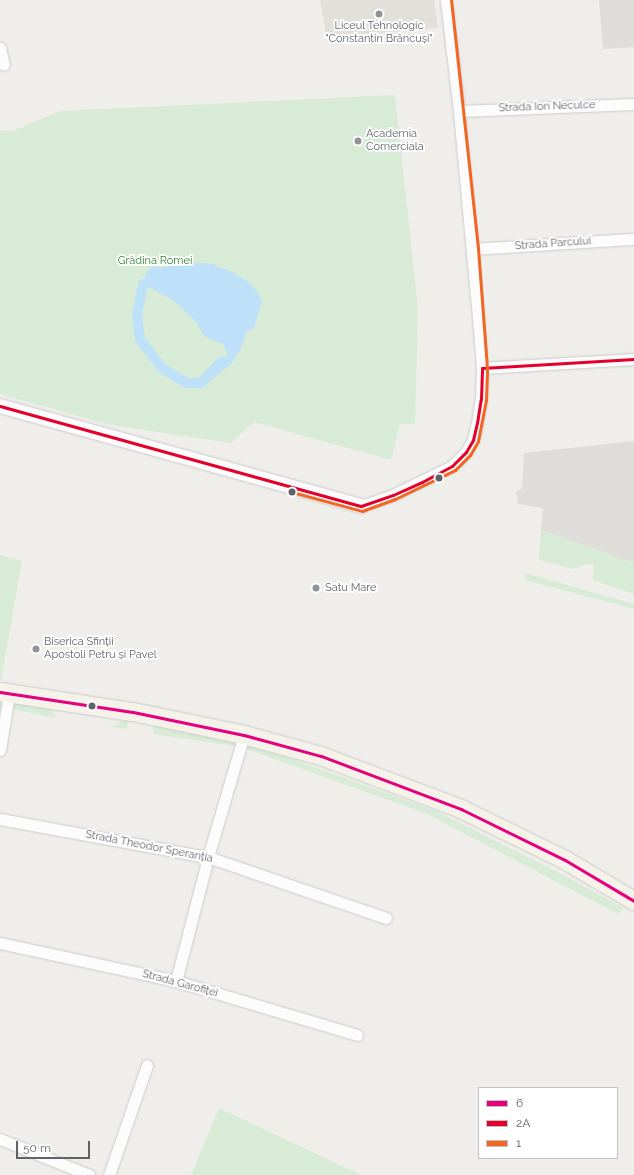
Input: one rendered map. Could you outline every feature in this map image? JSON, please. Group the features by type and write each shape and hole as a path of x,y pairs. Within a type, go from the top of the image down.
{"main road":[{"path":"5,693 133,712 244,735 322,756 461,808 566,860 634,901"}],"street":[{"path":"0,406 361,506 393,495 452,466 466,452 473,440 481,399 482,368 473,249 446,0"},
{"path":"0,48 4,66"},
{"name":"Strada Ion Neculce","path":"459,110 634,104"},
{"name":"Strada Parcului","path":"473,249 634,239"},
{"path":"482,368 634,359"},
{"path":"0,750 5,693"},
{"path":"176,981 208,857 244,735"},
{"name":"Strada Theodor Speranția","path":"0,819 208,857 386,918"},
{"name":"Strada Garofiței","path":"0,943 176,981 357,1036"},
{"path":"109,1175 147,1065"},
{"path":"0,1139 89,1175"}],"shaded area":[{"name":"Liceul Tehnologic \"Constantin Brâncuși\"","path":"320,0 434,0 438,28 327,38"},
{"path":"599,0 634,0 634,47 603,49"},
{"path":"634,441 634,563 541,530 543,508 518,504 516,492 522,488 524,453"}],"green space":[{"name":"Grădina Romei","path":"395,95 418,309 415,424 400,424 391,460 254,422 231,443 110,425 0,394 0,130 13,131 60,111"},
{"path":"541,530 634,563 634,594 593,580 594,565 587,564 573,569 539,560"},
{"path":"0,555 22,561 1,680 0,680"},
{"path":"525,573 634,604 634,609 525,580"},
{"path":"0,698 51,710 57,718 0,707"},
{"path":"125,719 128,719 127,729 113,727"},
{"path":"154,726 242,741 438,812 565,876 623,908 618,914 427,814 241,747 153,734"},
{"path":"219,1108 361,1175 191,1175"}],"water":[{"path":"189,262 212,264 232,272 249,282 260,296 262,302 254,328 247,331 242,347 231,364 202,387 185,386 160,371 138,340 135,313 142,287 137,314 140,339 162,368 186,383 201,383 228,355 223,344 204,336 196,322 173,300 143,284 147,271 154,266 160,268"}],"waterway":[{"path":"143,284 137,314 140,339 162,368 186,383 201,383 222,361"}],"transit line":[{"name":"1","path":"292,492 362,511 395,499 455,470 470,455 478,441 486,400 487,368 478,248 451,0"},
{"name":"2A","path":"0,406 361,506 393,495 422,482 452,466 466,452 473,440 477,423 481,399 482,368 634,359"},
{"name":"6","path":"0,692 133,712 244,735 321,756 461,809 565,860 634,901"}],"place":[{"name":"Liceul Tehnologic \"Constantin Brâncuși\"","path":"379,14"},
{"name":"Academia Comerciala","path":"358,141"},
{"name":"Satu Mare","path":"316,588"},
{"name":"Biserica Sfinții Apostoli Petru și Pavel","path":"36,649"}]}
